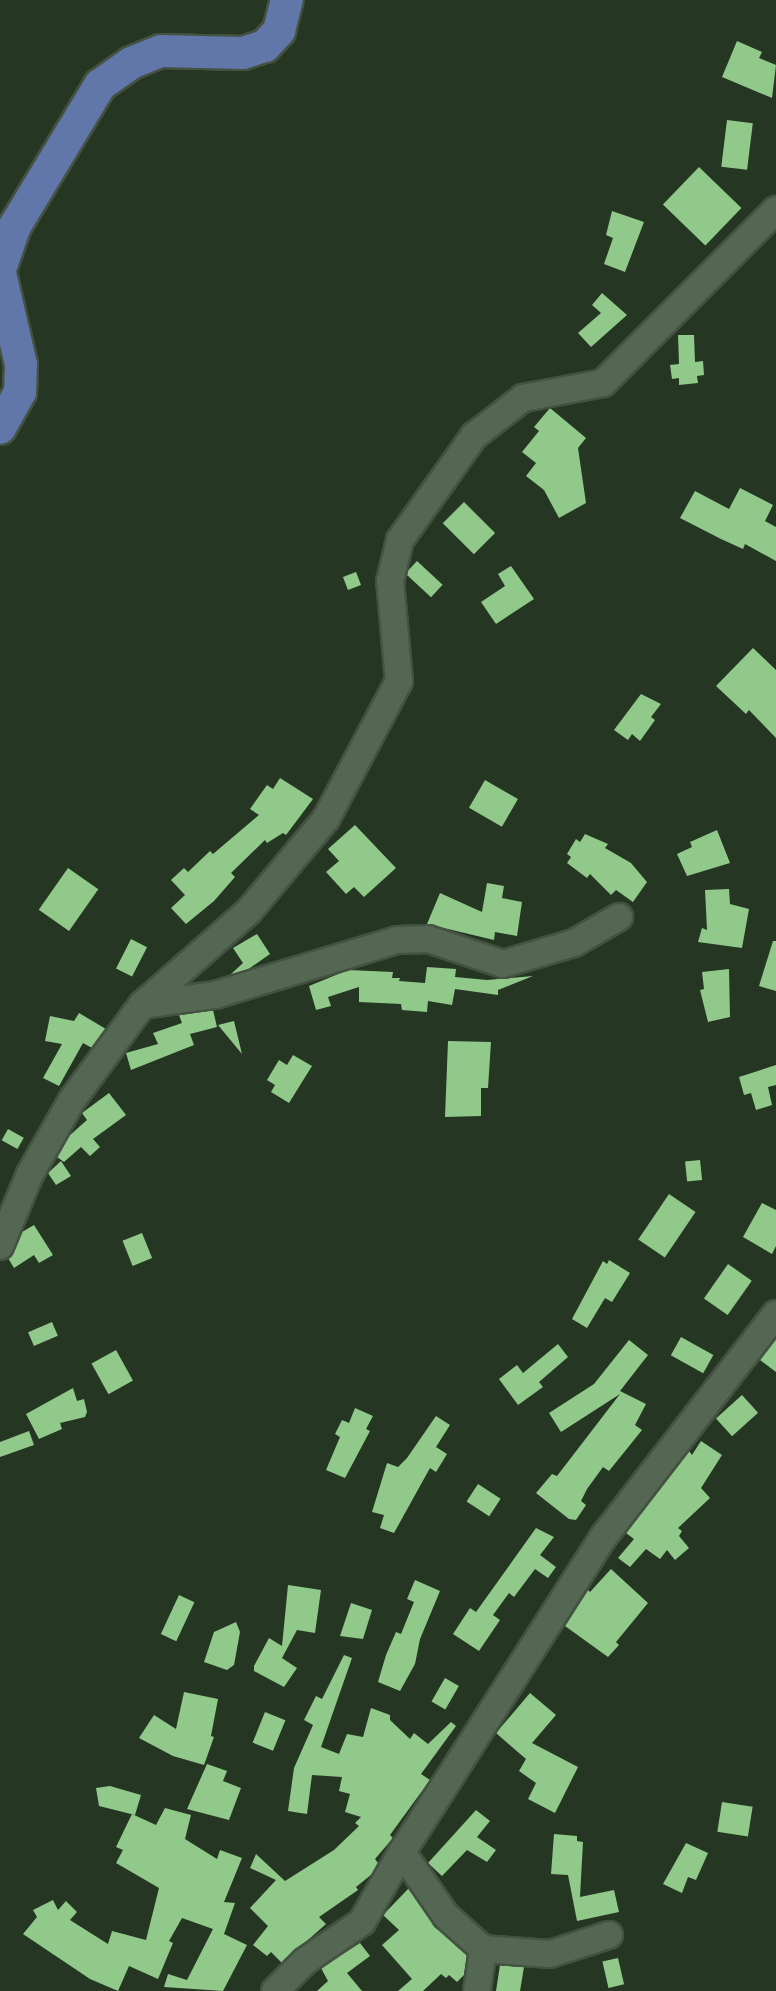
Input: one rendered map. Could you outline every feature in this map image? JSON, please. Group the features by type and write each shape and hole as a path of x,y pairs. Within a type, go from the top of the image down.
{"main road":[{"path":"0,428 20,392 21,365 0,271 15,226 100,85 131,63 161,51 243,53 265,46 279,31 287,0"}],"street":[{"path":"0,1246 30,1174 72,1100 142,1005 249,911 326,819 399,681 390,581 400,540 474,436 523,398 603,383 776,210"},
{"path":"142,1005 215,995 397,940 428,939 503,964 574,943 620,917"},
{"path":"275,1991 305,1961 362,1922 402,1852 605,1534 776,1314"},
{"path":"402,1852 446,1916 483,1949 550,1954 609,1935"},
{"path":"477,1991 483,1949"}],"building":[{"path":"737,41 762,52 759,58 776,65 772,98 722,77"},
{"path":"727,120 753,123 747,170 721,167"},
{"path":"699,167 741,208 705,245 663,204"},
{"path":"612,211 644,222 625,272 604,264 613,238 606,235"},
{"path":"602,293 627,315 591,347 578,333 601,313 592,305"},
{"path":"678,335 694,335 695,362 703,361 704,375 697,376 698,383 679,385 679,378 672,379 670,365 679,364"},
{"path":"550,408 586,438 578,448 586,503 559,518 544,490 526,476 536,463 522,452 539,431 534,427"},
{"path":"740,488 773,505 765,521 776,527 776,561 745,544 743,549 680,518 695,491 729,509"},
{"path":"464,502 495,533 474,554 443,523"},
{"path":"417,561 443,585 431,597 405,573"},
{"path":"511,566 534,599 496,624 481,602 505,586 498,574"},
{"path":"356,572 361,585 348,590 343,577"},
{"path":"753,648 776,670 776,738 749,710 746,714 716,686"},
{"path":"641,694 661,704 651,717 655,720 640,741 632,734 628,740 614,730"},
{"path":"280,778 313,799 286,835 283,833 267,843 265,840 231,873 235,877 214,901 186,924 171,908 185,895 171,880 184,868 188,872 210,851 213,854 259,815 250,809 267,785 273,789"},
{"path":"485,780 518,799 502,827 469,808"},
{"path":"355,825 396,868 364,897 354,887 346,894 326,872 339,861 328,849"},
{"path":"717,830 730,863 687,876 677,854 692,847 690,842"},
{"path":"585,834 608,844 605,848 631,863 647,882 633,902 616,890 611,895 590,874 587,878 567,863 571,857 567,854 576,839 580,842"},
{"path":"68,868 98,889 69,931 39,910"},
{"path":"487,883 504,886 502,898 522,902 517,936 495,932 494,940 427,924 440,893 482,912"},
{"path":"729,889 730,904 749,909 742,948 698,942 702,928 707,930 705,890"},
{"path":"257,934 270,954 247,970 230,975 243,963 233,948"},
{"path":"131,939 147,947 132,977 116,968"},
{"path":"773,941 776,941 776,991 759,986"},
{"path":"427,967 456,969 455,977 487,980 533,976 498,990 498,995 455,989 452,1005 428,1001 427,1012 402,1010 401,1004 359,1002 359,987 328,997 331,1006 316,1010 309,986 348,970 393,972 392,978 400,978 399,981 425,983"},
{"path":"729,969 730,1017 708,1022 700,990 704,989 702,972"},
{"path":"213,1010 217,1027 190,1034 194,1045 131,1070 126,1053 158,1044 153,1033 182,1023 179,1015"},
{"path":"79,1013 106,1029 92,1048 83,1043 59,1086 43,1078 62,1044 45,1041 50,1016 74,1021"},
{"path":"234,1021 242,1054 218,1025"},
{"path":"448,1041 491,1042 488,1088 481,1088 481,1116 445,1117"},
{"path":"293,1055 312,1066 289,1103 271,1092 275,1085 267,1080 279,1060 287,1065"},
{"path":"776,1065 776,1085 768,1087 772,1105 756,1110 751,1093 744,1095 739,1077"},
{"path":"109,1093 126,1115 93,1139 100,1147 90,1156 81,1147 64,1162 57,1157 69,1136 87,1120 82,1113"},
{"path":"8,1129 24,1138 17,1149 2,1140"},
{"path":"700,1160 702,1180 687,1181 685,1162"},
{"path":"61,1161 71,1176 56,1185 48,1173"},
{"path":"669,1194 696,1212 665,1257 638,1240"},
{"path":"762,1203 776,1210 776,1246 772,1254 743,1237"},
{"path":"34,1225 53,1255 39,1263 34,1255 14,1268 8,1258 22,1232"},
{"path":"142,1233 152,1258 133,1266 123,1241"},
{"path":"609,1260 630,1273 612,1302 605,1298 587,1328 572,1319 603,1261 607,1264"},
{"path":"728,1264 752,1281 728,1315 704,1298"},
{"path":"52,1322 58,1336 34,1346 28,1332"},
{"path":"681,1337 713,1355 703,1373 671,1355"},
{"path":"776,1339 776,1372 760,1360"},
{"path":"629,1340 648,1355 620,1391 646,1404 635,1425 642,1430 609,1471 603,1467 581,1501 586,1505 576,1520 569,1519 536,1493 552,1474 557,1476 620,1394 561,1432 549,1413 594,1384"},
{"path":"558,1344 568,1357 539,1382 543,1387 518,1405 499,1379 517,1365 523,1373"},
{"path":"116,1350 133,1381 108,1394 92,1364"},
{"path":"73,1388 77,1401 84,1399 87,1412 85,1417 60,1423 62,1429 39,1439 26,1414"},
{"path":"742,1395 758,1413 732,1436 716,1418"},
{"path":"355,1408 373,1416 366,1429 370,1431 345,1478 326,1470 340,1437 335,1434 342,1420 349,1423"},
{"path":"436,1416 450,1425 436,1447 447,1454 436,1472 430,1468 394,1533 380,1528 384,1515 372,1512 387,1463 398,1467 407,1458"},
{"path":"29,1431 34,1445 0,1457 0,1442"},
{"path":"701,1441 722,1455 701,1488 710,1498 678,1528 682,1531 679,1536 689,1548 675,1560 667,1550 660,1559 646,1549 630,1567 618,1558 634,1539 626,1533 689,1451 692,1455"},
{"path":"478,1484 501,1499 489,1516 467,1502"},
{"path":"536,1528 554,1537 540,1555 556,1567 548,1578 535,1569 514,1597 509,1593 493,1615 500,1620 479,1651 453,1634 470,1608 476,1612"},
{"path":"611,1569 648,1603 616,1642 619,1645 608,1657 565,1626 588,1590 590,1592"},
{"path":"415,1580 440,1591 420,1639 415,1664 400,1691 378,1682 396,1632 401,1634 414,1602 407,1599"},
{"path":"288,1585 321,1590 315,1633 297,1630 282,1658 297,1668 284,1687 254,1671 254,1666 269,1638 282,1646"},
{"path":"179,1595 194,1602 176,1641 161,1634"},
{"path":"351,1603 372,1610 363,1639 340,1636"},
{"path":"236,1622 240,1632 234,1665 227,1670 204,1662 214,1632"},
{"path":"344,1655 352,1658 321,1747 339,1754 347,1734 363,1737 371,1708 390,1715 390,1720 410,1739 414,1733 428,1744 451,1722 456,1726 421,1774 430,1780 390,1835 393,1838 375,1859 378,1863 372,1874 356,1887 358,1890 319,1917 326,1924 282,1963 271,1952 267,1956 253,1945 268,1926 250,1908 276,1880 250,1868 256,1854 285,1881 334,1850 359,1826 355,1823 361,1817 345,1812 350,1794 339,1791 342,1777 312,1775 307,1814 288,1811 294,1768 313,1725 304,1720 316,1696 322,1699"},
{"path":"445,1678 459,1686 445,1709 432,1701"},
{"path":"184,1692 218,1699 211,1736 214,1737 204,1765 173,1756 139,1738 154,1715 176,1729"},
{"path":"530,1693 556,1715 532,1743 578,1767 555,1813 528,1799 536,1783 519,1771 526,1759 496,1733"},
{"path":"265,1712 285,1720 273,1751 253,1743"},
{"path":"207,1764 227,1771 223,1781 241,1788 229,1820 187,1809"},
{"path":"110,1786 141,1795 135,1815 99,1806 96,1788"},
{"path":"722,1802 753,1807 748,1836 717,1832"},
{"path":"165,1808 191,1815 185,1839 217,1859 220,1850 242,1858 224,1902 235,1903 224,1934 247,1945 223,1991 164,1987 168,1974 187,1980 213,1929 182,1918 169,1941 173,1943 158,1979 129,1966 118,1991 90,1979 23,1934 37,1917 33,1910 53,1900 58,1910 66,1901 77,1912 70,1920 108,1944 112,1931 146,1940 159,1888 116,1863 123,1850 116,1847 132,1814 156,1825"},
{"path":"476,1810 490,1821 477,1837 496,1850 487,1862 467,1850 442,1876 428,1863"},
{"path":"554,1834 577,1836 577,1841 583,1842 580,1897 614,1890 619,1912 577,1921 568,1875 551,1874"},
{"path":"686,1843 708,1853 696,1880 688,1877 682,1893 663,1884"},
{"path":"409,1888 434,1925 467,1955 464,1975 457,1982 449,1975 446,1978 441,1974 423,1991 398,1991 412,1979 382,1945 399,1930 383,1915"},
{"path":"360,1943 370,1956 347,1973 362,1991 317,1991 328,1981 321,1968"},
{"path":"618,1958 624,1984 608,1988 602,1962"},
{"path":"500,1965 524,1967 520,1991 496,1991"}]}
